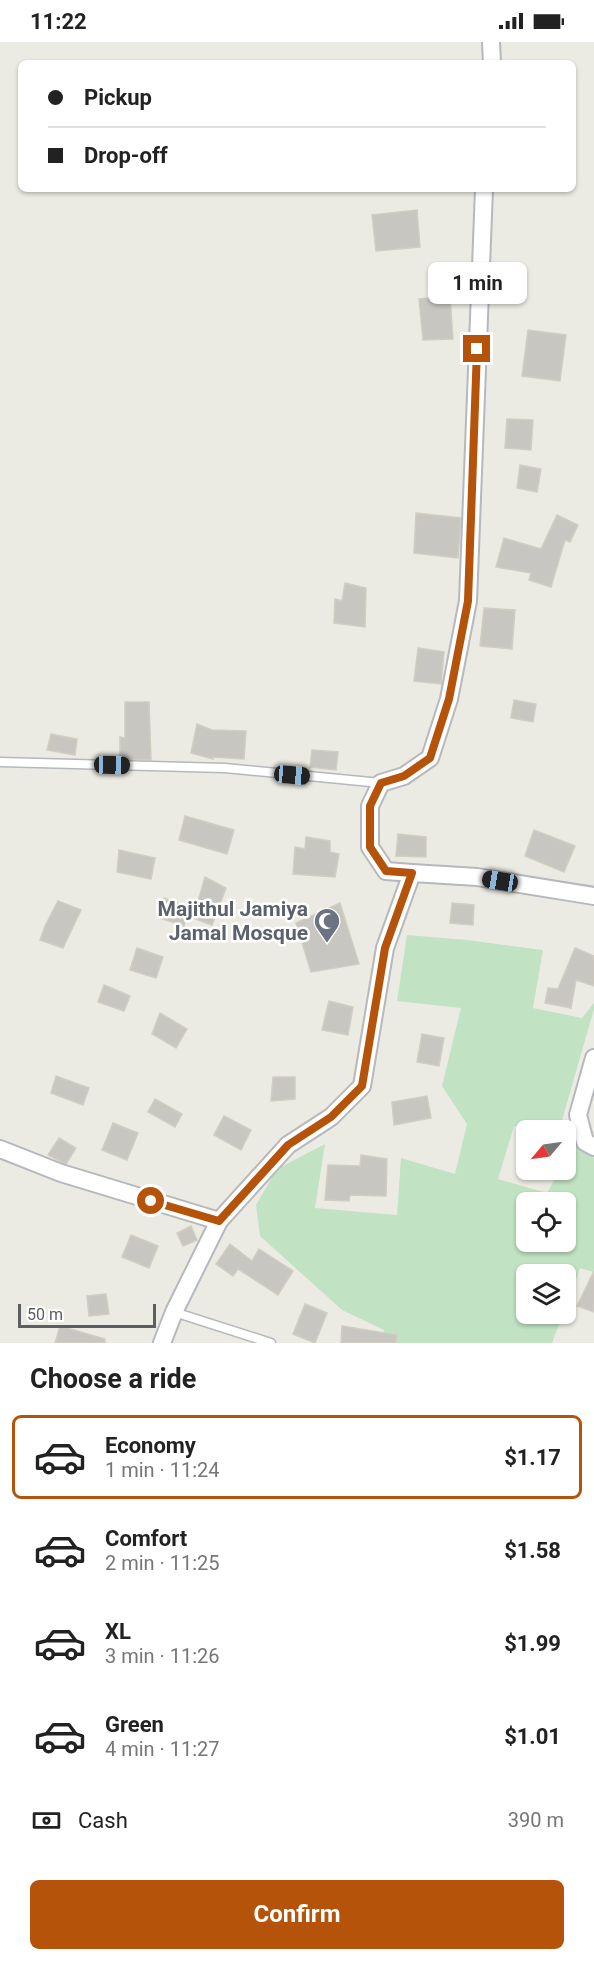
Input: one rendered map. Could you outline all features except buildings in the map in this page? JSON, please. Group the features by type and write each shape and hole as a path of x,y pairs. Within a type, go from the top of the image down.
{"street":[{"path":"491,42 492,60"},
{"path":"483,192 468,601 449,699 430,758 404,776 381,783 370,806 370,847 386,871 477,877 594,896"},
{"path":"162,1343 174,1312 219,1221 288,1145 331,1117 362,1086 385,948 412,873"},
{"path":"594,1058 578,1115 585,1142 594,1147"},
{"path":"0,1149 61,1173 219,1221"}],"lane":[{"path":"0,762 225,768 381,783"},
{"path":"174,1312 271,1343"}],"green space":[{"path":"407,935 543,950 533,1008 582,1018 594,1003 562,1120 516,1120 516,1126 514,1126 498,1179 544,1192 516,1192 516,1252 576,1252 576,1192 548,1192 554,1180 576,1180 576,1143 594,1158 594,1272 580,1268 576,1279 576,1264 516,1264 516,1324 559,1324 552,1343 381,1343 384,1330 342,1310 260,1236 256,1205 277,1169 325,1144 315,1208 397,1215 401,1158 455,1174 467,1124 442,1086 461,1008 397,1001"}],"place":[{"name":"Majithul Jamiya Jamal Mosque","path":"327,944"}],"route":[{"path":"151,1201 219,1221 288,1145 331,1117 362,1086 385,948 412,873 386,871 370,847 370,806 381,783 404,776 430,758 449,699 468,601 477,349"}]}
